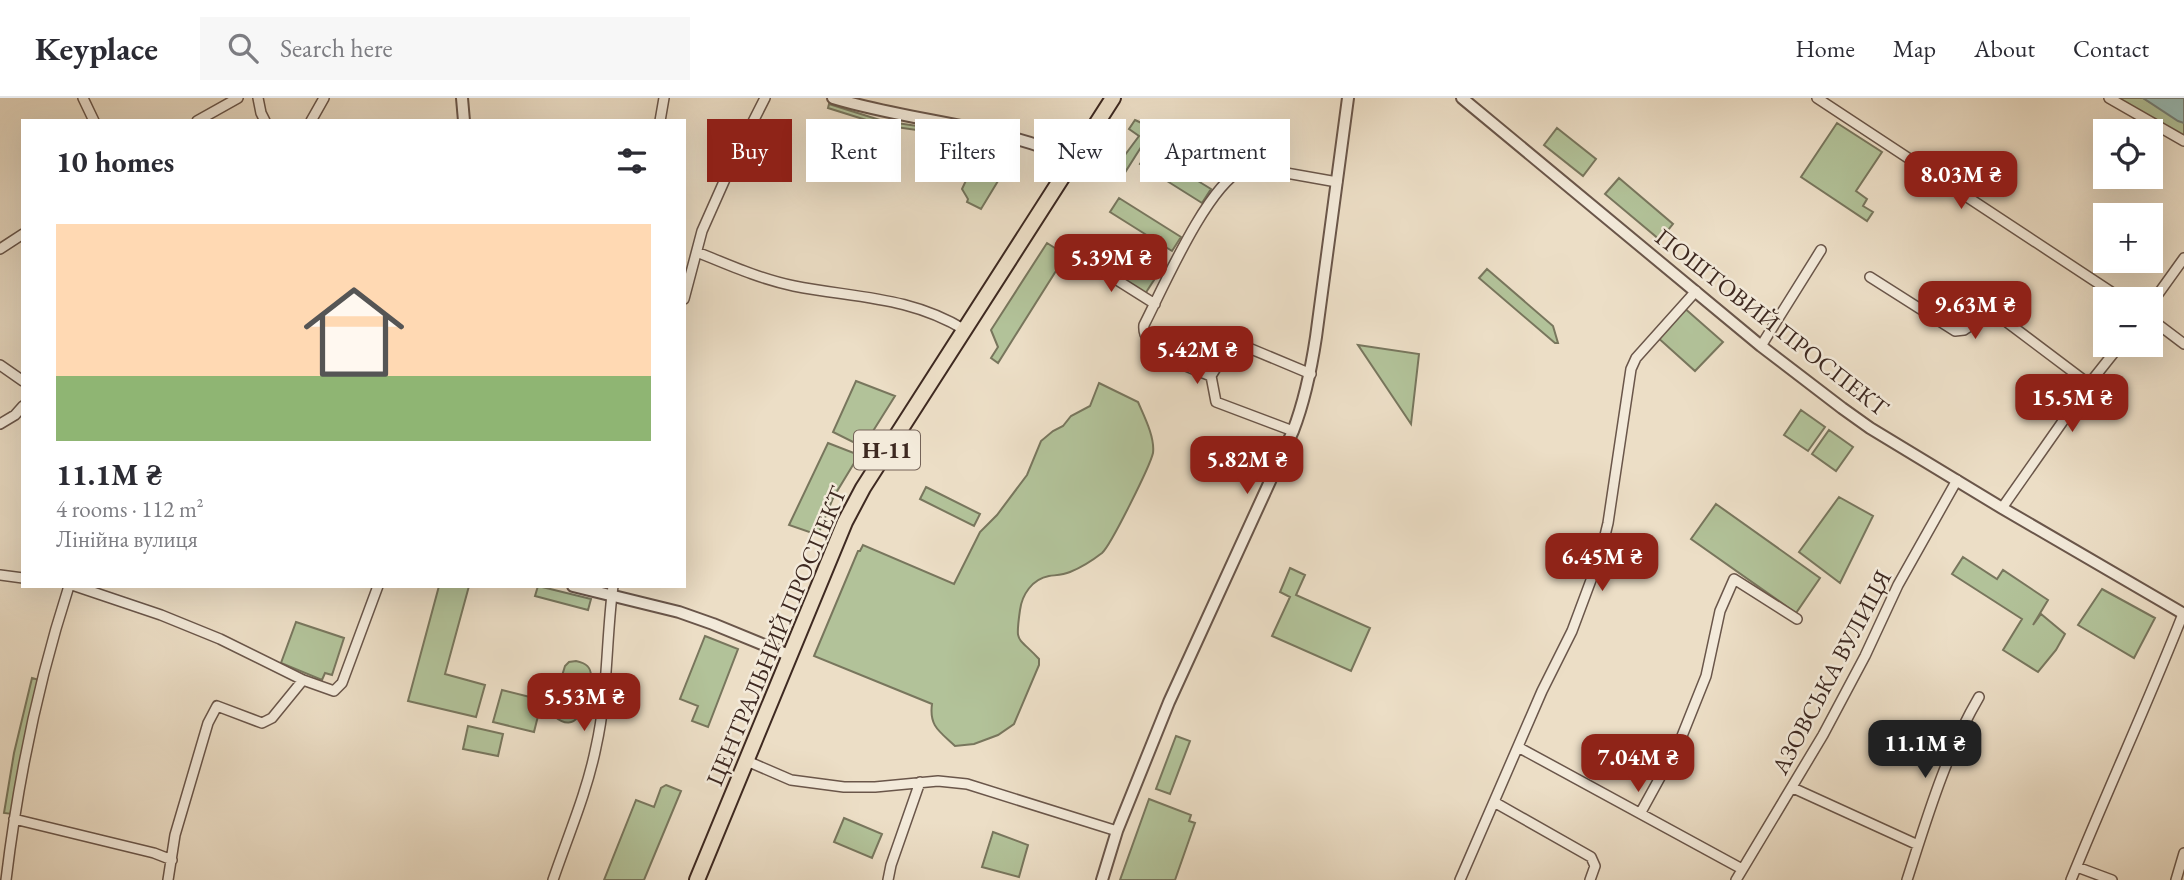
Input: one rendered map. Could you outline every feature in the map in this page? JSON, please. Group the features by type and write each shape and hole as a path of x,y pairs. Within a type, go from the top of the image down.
{"main road":[{"name":"ЦЕНТРАЛЬНИЙ ПРОСПЕКТ","path":"1099,119 1113,98"},
{"name":"ЦЕНТРАЛЬНИЙ ПРОСПЕКТ","path":"697,880 845,522 863,488 1058,182"}],"street":[{"path":"83,98 93,119"},
{"path":"201,119 238,98"},
{"path":"257,98 264,119"},
{"path":"312,119 324,98"},
{"path":"462,98 464,119"},
{"path":"660,119 663,98"},
{"path":"686,292 702,231 765,98"},
{"path":"833,98 875,110 1034,144"},
{"path":"1102,880 1117,831 1169,702 1293,431 1311,374 1348,98"},
{"name":"ПОШТОВИЙ ПРОСПЕКТ","path":"1462,98 1761,346 1851,415 1956,481 2184,614"},
{"path":"1816,98 2104,287"},
{"path":"2109,98 2184,141"},
{"path":"1211,376 1168,360 1143,333 1144,325 1176,261 1218,190 1241,170 1251,167 1337,182"},
{"path":"0,249 21,235"},
{"path":"1761,346 1821,250"},
{"path":"697,252 768,280 921,308 965,330"},
{"path":"1082,258 1155,304"},
{"path":"2163,287 2184,258"},
{"path":"1870,277 1955,331 1964,331 1986,315 2000,317 2089,384"},
{"path":"1460,880 1542,691 1572,632 1600,556 1608,523 1631,369 1636,358 1696,291"},
{"path":"2163,328 2184,344"},
{"path":"1293,431 1216,401 1211,376 1229,347 1237,345 1311,374"},
{"path":"2002,508 2110,357"},
{"path":"0,365 21,380"},
{"path":"0,424 21,408"},
{"name":"АЗОВСЬКА ВУЛИЦЯ","path":"1736,880 1793,788 1865,656 1898,585 1956,481"},
{"path":"0,575 21,578"},
{"path":"1641,812 1680,741 1706,676 1720,611 1734,579 1797,619"},
{"path":"6,880 25,756 50,643 68,588"},
{"path":"81,588 208,634 331,691 340,687 377,588"},
{"path":"589,588 613,591 680,612 790,656"},
{"path":"553,880 596,747 602,716 613,591"},
{"path":"2071,880 2184,614"},
{"path":"168,880 175,835 208,723 217,706 262,723 266,722 303,680"},
{"path":"1907,880 1932,803 1966,720 1979,697"},
{"path":"1518,747 1742,869"},
{"path":"747,761 791,780 844,787 875,788 951,781 967,784 1117,831"},
{"path":"888,880 920,782"},
{"path":"1793,788 1918,845"},
{"path":"1494,802 1591,857 1595,866 1590,880"},
{"path":"14,819 154,853 172,860"},
{"path":"2176,880 2184,853"},
{"path":"2077,867 2112,880"}],"green space":[{"path":"2109,98 2143,98 2184,123 2184,141 2163,129 2163,119 2146,119"},
{"path":"829,104 877,119 863,119 828,108"},
{"path":"1135,120 1140,122 1140,149 1126,171 1126,154 1139,136 1129,129"},
{"path":"1837,123 1882,152 1856,191 1867,199 1863,206 1873,212 1867,221 1801,177"},
{"path":"901,124 915,126 915,130 901,128"},
{"path":"1557,128 1596,159 1583,176 1544,145"},
{"path":"1619,178 1673,224 1660,240 1605,194"},
{"path":"965,182 997,182 981,209 967,202 962,189"},
{"path":"1169,182 1200,182 1211,189 1202,203"},
{"path":"1119,198 1181,237 1172,251 1110,212"},
{"path":"1092,241 1154,280 1145,294 1083,255"},
{"path":"1047,243 1066,255 998,363 991,358 998,347 991,330"},
{"path":"1487,269 1553,326 1558,343 1479,278"},
{"path":"1682,306 1723,342 1695,371 1656,336"},
{"path":"1358,345 1419,354 1411,424"},
{"path":"856,381 895,396 863,447 833,432"},
{"path":"1099,383 1138,402 1151,434 1153,453 1130,505 1102,553 1070,572 1038,580 1026,593 1020,610 1018,635 1039,659 1039,665 1014,724 998,735 974,744 955,746 934,723 932,704 814,656 858,551 863,545 954,584 980,532 997,515 1027,475 1041,441 1063,426 1071,416 1090,406"},
{"path":"1801,410 1825,427 1808,451 1784,435"},
{"path":"1829,430 1853,447 1836,471 1812,454"},
{"path":"828,443 859,455 833,498 818,535 789,525"},
{"path":"926,487 980,514 974,526 920,499"},
{"path":"1839,497 1873,516 1840,583 1799,552"},
{"path":"1716,504 1820,578 1796,613 1691,539"},
{"path":"1963,557 1997,579 2003,570 2048,600 2033,625 2041,614 2065,634 2038,672 2003,650 2022,619 1952,574"},
{"path":"1290,568 1305,575 1296,595 1370,628 1351,671 1272,636 1290,597 1280,592"},
{"path":"438,588 468,588 445,674 485,685 476,717 408,701"},
{"path":"537,588 546,588 591,599 588,610 535,596"},
{"path":"2102,589 2155,618 2134,658 2078,625"},
{"path":"296,622 344,638 332,675 325,673 322,680 281,663"},
{"path":"705,636 738,649 708,727 692,721 698,706 680,699"},
{"path":"576,661 588,667 591,679 581,712 576,719 563,722 554,716 553,705 565,666"},
{"path":"32,678 39,680 12,814 4,813 14,753"},
{"path":"502,690 542,700 534,732 493,722"},
{"path":"468,726 503,734 498,756 463,749"},
{"path":"1176,736 1190,741 1170,794 1156,789"},
{"path":"666,785 681,791 644,880 604,880 636,800 654,807 661,788"},
{"path":"1149,799 1191,815 1189,821 1195,823 1175,880 1120,880"},
{"path":"844,818 882,834 872,858 834,842"},
{"path":"993,832 1028,845 1019,877 982,867"}],"water":[{"path":"2143,98 2184,98 2184,123 2178,121"}]}
